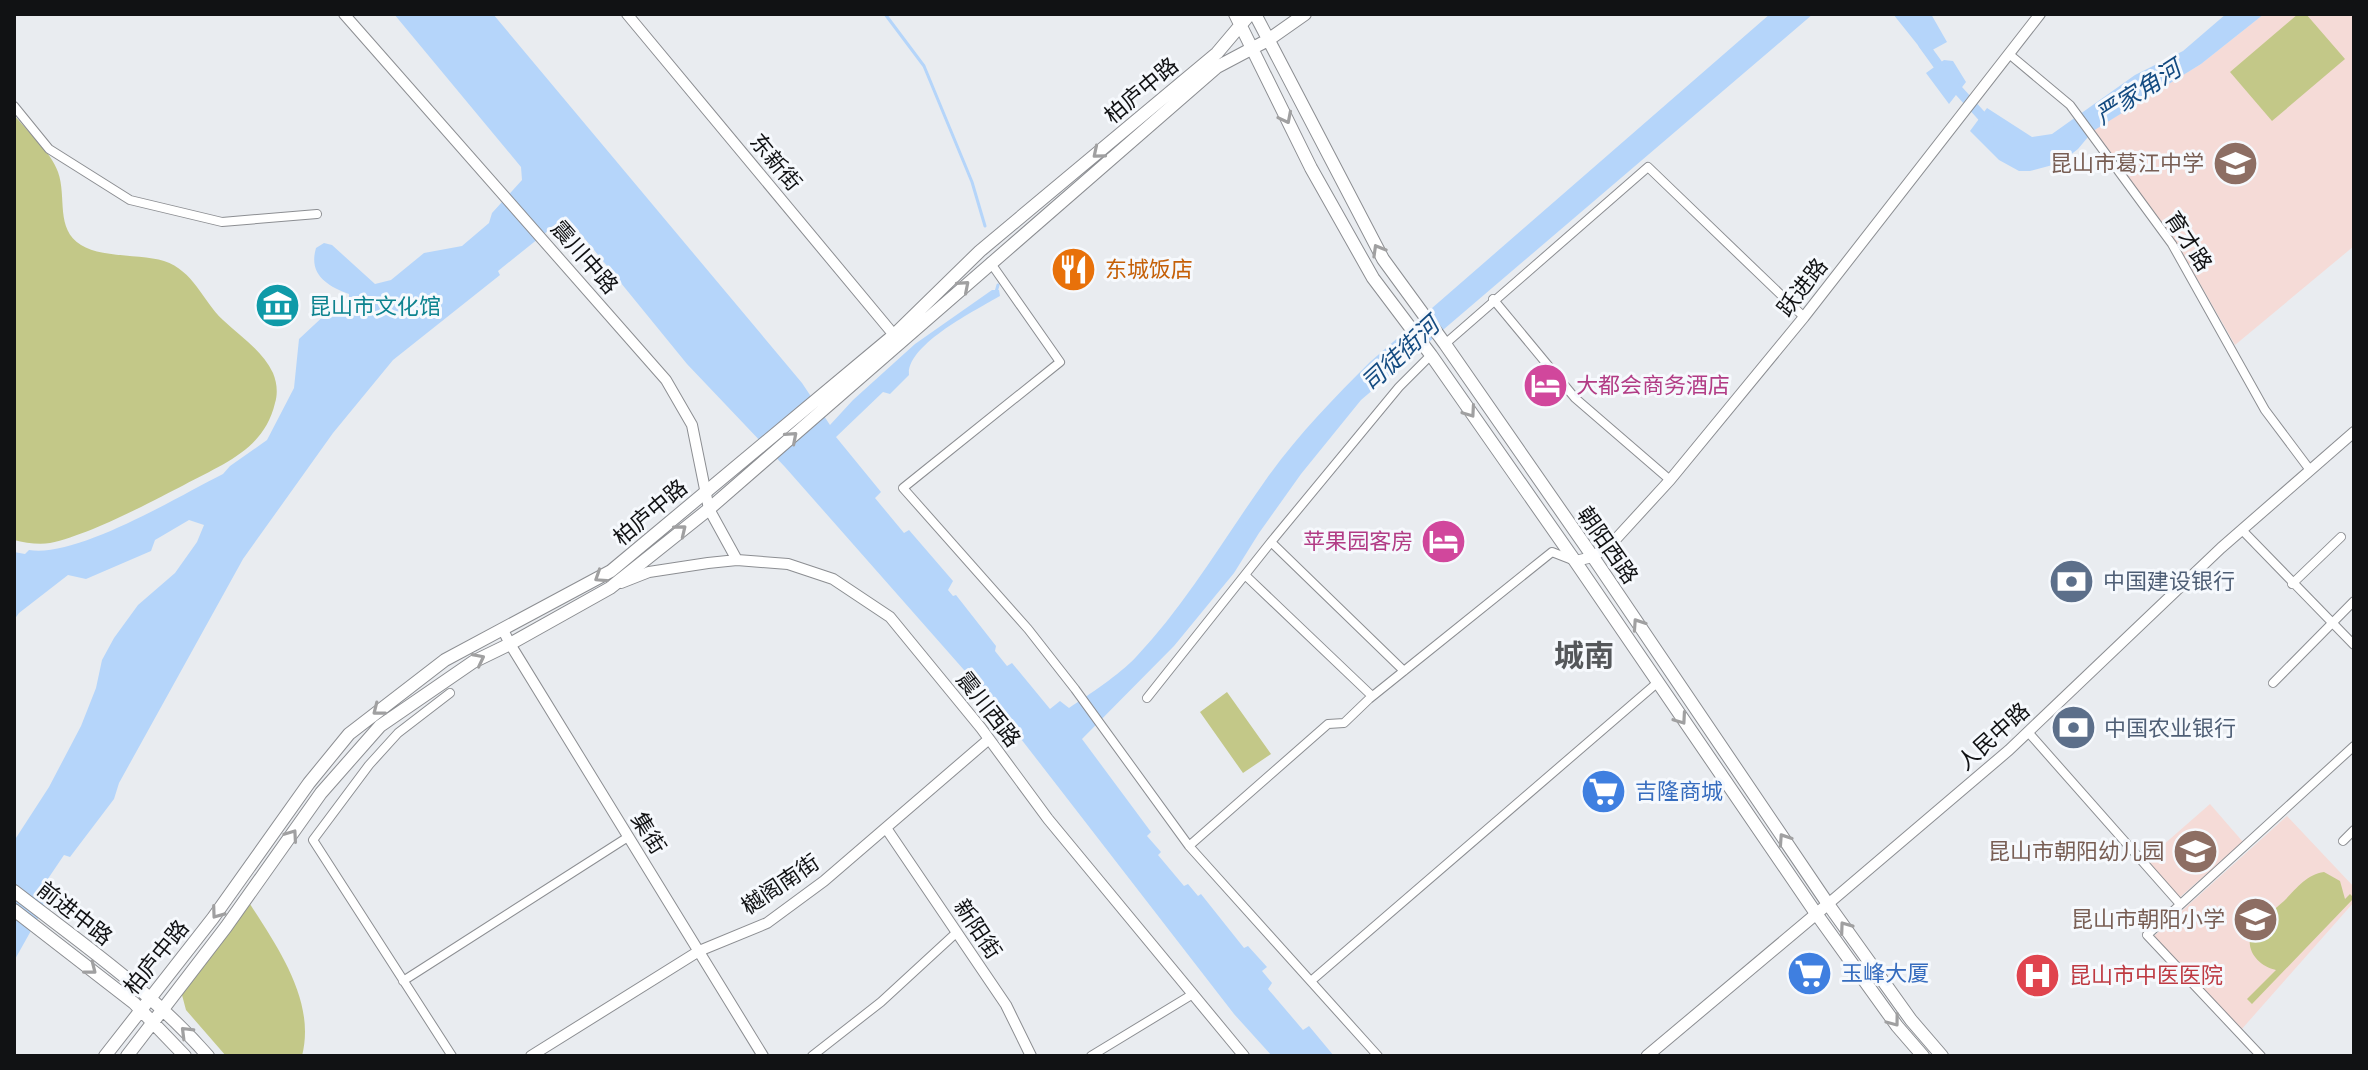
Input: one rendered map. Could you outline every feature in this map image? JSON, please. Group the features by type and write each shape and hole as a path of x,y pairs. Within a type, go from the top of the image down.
{"main road":[{"name":"柏庐中路","path":"127,1056 226,927 321,793 380,726 473,662 610,588 709,509 980,251 1217,53 1237,20 1252,14"},
{"name":"朝阳西路","path":"1252,14 1383,259 1593,557 1828,904 1911,1020 1942,1056"},
{"name":"柏庐中路","path":"105,1056 213,918 309,783 349,734 445,660 611,571 731,468 838,388 990,262 1217,67 1268,40 1305,14"},
{"name":"朝阳西路","path":"1237,20 1311,168 1373,278 1575,561 1815,912 1897,1026 1923,1056"},
{"name":"前进中路","path":"14,891 149,997 184,1028 208,1056"},
{"name":"人民中路","path":"1647,1056 1828,904"},
{"name":"前进中路","path":"14,910 140,1008 185,1056"}],"street":[{"name":"震川中路","path":"344,14 666,380 692,425 709,509 737,560"},
{"name":"东新街","path":"627,14 894,335"},
{"name":"跃进路","path":"1575,561 1593,557 1615,540 1670,480 1804,317 2040,14"},
{"name":"育才路","path":"2009,54 2077,113 2188,268 2265,410 2310,470"},
{"path":"14,106 49,149 130,200 222,222 317,214"},
{"path":"1442,340 1648,167 1804,317"},
{"path":"990,262 1060,362 903,488 1028,629 1189,846 1378,1056"},
{"path":"1493,299 1575,398 1670,480"},
{"path":"1147,698 1428,352"},
{"name":"人民中路","path":"1828,904 2028,732 2242,530 2354,432"},
{"path":"2242,530 2354,645"},
{"path":"2292,584 2341,537"},
{"path":"1271,542 1404,671"},
{"path":"1189,846 1328,724 1344,723 1372,696 1552,552 1575,561"},
{"name":"震川西路","path":"610,588 649,572 737,560 788,564 833,579 890,617 989,739 1048,819 1244,1056"},
{"path":"1245,575 1372,696"},
{"path":"2273,683 2354,601"},
{"name":"集街","path":"503,630 763,1056"},
{"path":"1311,981 1657,683"},
{"path":"450,693 398,733 369,765 313,840 452,1056"},
{"path":"2028,732 2180,904"},
{"name":"樾阁南街","path":"531,1056 699,951 767,923 824,881 989,739"},
{"path":"2261,1056 2147,935 2354,746"},
{"name":"新阳街","path":"886,828 1006,1005 1031,1056"},
{"path":"2343,841 2354,830"},
{"path":"403,981 628,837"},
{"path":"812,1056 881,1002 956,933"},
{"path":"1091,1056 1193,994"}],"shaded area":[{"name":"昆山市葛江中学","path":"2264,14 2354,14 2354,246 2235,345 2183,254 2092,131 2201,64"},
{"name":"昆山市朝阳幼儿园","path":"2210,804 2243,842 2179,898 2146,860"},
{"name":"昆山市朝阳小学","path":"2287,816 2354,887 2354,902 2241,1030 2154,936"}],"green space":[{"path":"2298,14 2306,14 2345,59 2272,121 2230,72"},
{"path":"14,115 55,165 61,182 65,221 73,238 89,249 164,261 183,272 223,320 263,357 273,373 277,388 270,419 262,433 240,454 118,518 46,544 14,540"},
{"path":"1227,692 1271,754 1243,773 1200,712"},
{"path":"2324,872 2340,881 2345,899 2350,894 2354,898 2252,1004 2247,999 2276,970 2257,960 2250,948 2251,934 2302,883"},
{"path":"250,904 282,957 299,995 305,1035 302,1056 226,1056 186,1010 182,995"}],"water":[{"name":"司徒街河","path":"394,14 493,14 802,383 830,425 915,344 992,290 999,290 1000,296 930,341 911,364 909,375 890,394 883,392 836,437 881,492 875,498 904,533 909,530 953,581 948,590 953,596 956,595 996,646 995,651 1007,666 1012,663 1050,709 1060,701 1069,708 1136,657 1188,594 1289,449 1370,362 1770,14 1813,14 1361,400 1301,474 1234,573 1174,646 1082,739 1151,832 1147,836 1161,852 1158,855 1184,886 1188,884 1198,896 1201,894 1244,948 1248,946 1267,967 1262,971 1272,983 1268,989 1303,1030 1309,1026 1334,1056 1272,1056 1234,1014 994,704 785,467 687,364 572,223 559,222 498,271 500,275 393,360 333,433 243,559 119,783 114,799 70,857 64,855 37,895 46,904 14,961 14,841 49,787 81,726 96,688 102,660 114,638 138,605 175,573 197,542 204,525 189,520 155,540 151,551 86,579 68,575 14,620 14,552 25,554 29,550 73,545 127,524 223,474 267,440 294,388 299,339 329,311 344,307 349,302 349,294 327,283 317,272 316,248 324,243 332,245 375,284 391,280 424,253 462,246 489,223 492,213 522,180 521,167"},
{"path":"1893,14 1931,14 1947,42 1925,54"},
{"path":"2226,14 2264,14 2201,64 2093,131 2078,149 2060,163 2019,171 1999,160 1970,131 1987,108 2032,137 2052,134 2135,75 2183,51"},
{"path":"1944,60 1953,61 1966,82 1949,104 1926,73"}],"waterway":[{"path":"885,14 924,66 972,182 985,226"},
{"name":"严家角河","path":"1923,44 1949,80 1989,124"},
{"path":"996,292 998,285"}],"place":[{"name":"昆山市葛江中学","path":"2235,163"},
{"name":"东城饭店","path":"1074,269"},
{"name":"昆山市文化馆","path":"278,306"},
{"name":"大都会商务酒店","path":"1545,385"},
{"name":"苹果园客房","path":"1444,541"},
{"name":"中国建设银行","path":"2072,581"},
{"name":"中国农业银行","path":"2073,728"},
{"name":"吉隆商城","path":"1604,791"},
{"name":"昆山市朝阳幼儿园","path":"2195,851"},
{"name":"昆山市朝阳小学","path":"2256,919"},
{"name":"玉峰大厦","path":"1810,973"},
{"name":"昆山市中医医院","path":"2038,975"}],"district":[{"name":"城南","path":"1584,655"}]}
